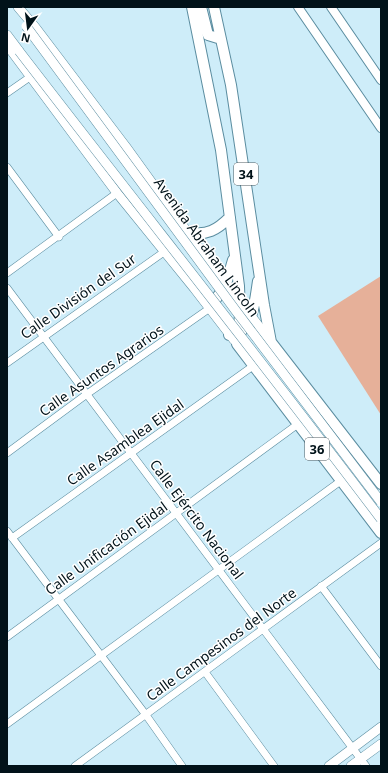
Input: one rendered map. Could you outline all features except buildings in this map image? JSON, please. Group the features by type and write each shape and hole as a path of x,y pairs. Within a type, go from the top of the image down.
{"main road":[{"name":"Avenida Abraham Lincoln","path":"11,7 381,502"},
{"name":"Avenida Abraham Lincoln","path":"18,7 35,27 126,147 251,318 381,484"},
{"name":"34","path":"192,7 221,150 235,254 240,303 234,338"},
{"path":"201,7 208,35 221,39"},
{"name":"34","path":"214,7 231,85 260,267 264,305 271,342"},
{"name":"36","path":"7,35 147,218 190,269 381,519"},
{"name":"36","path":"7,45 117,193 234,338 253,366 342,480 381,533"},
{"path":"188,232 196,234 211,232 218,229 230,217"},
{"path":"179,270 189,271 194,269 198,263 201,250"},
{"path":"210,308 226,284 235,254"},
{"path":"234,338 243,331 251,318 260,267"},
{"path":"329,766 381,728"},
{"path":"351,766 364,762 381,744"}],"street":[{"path":"298,7 381,128"},
{"path":"330,7 381,80"},
{"path":"7,93 30,77"},
{"path":"365,104 381,117"},
{"path":"7,167 59,236"},
{"path":"7,273 117,193"},
{"name":"Calle División del Sur","path":"7,363 43,336 164,252"},
{"name":"Calle Ejército Nacional","path":"7,288 364,762"},
{"name":"Calle Asuntos Agrarios","path":"7,453 87,394 210,308"},
{"name":"Calle Asamblea Ejidal","path":"12,538 253,366"},
{"name":"Calle Unificación Ejidal","path":"7,637 298,424"},
{"path":"7,724 342,480"},
{"path":"7,531 58,600 102,655 182,766"},
{"name":"Calle Campesinos del Norte","path":"75,766 381,543"},
{"path":"321,586 381,666"},
{"path":"205,672 274,766"}],"shaded area":[{"path":"381,276 381,415 318,316"}]}
